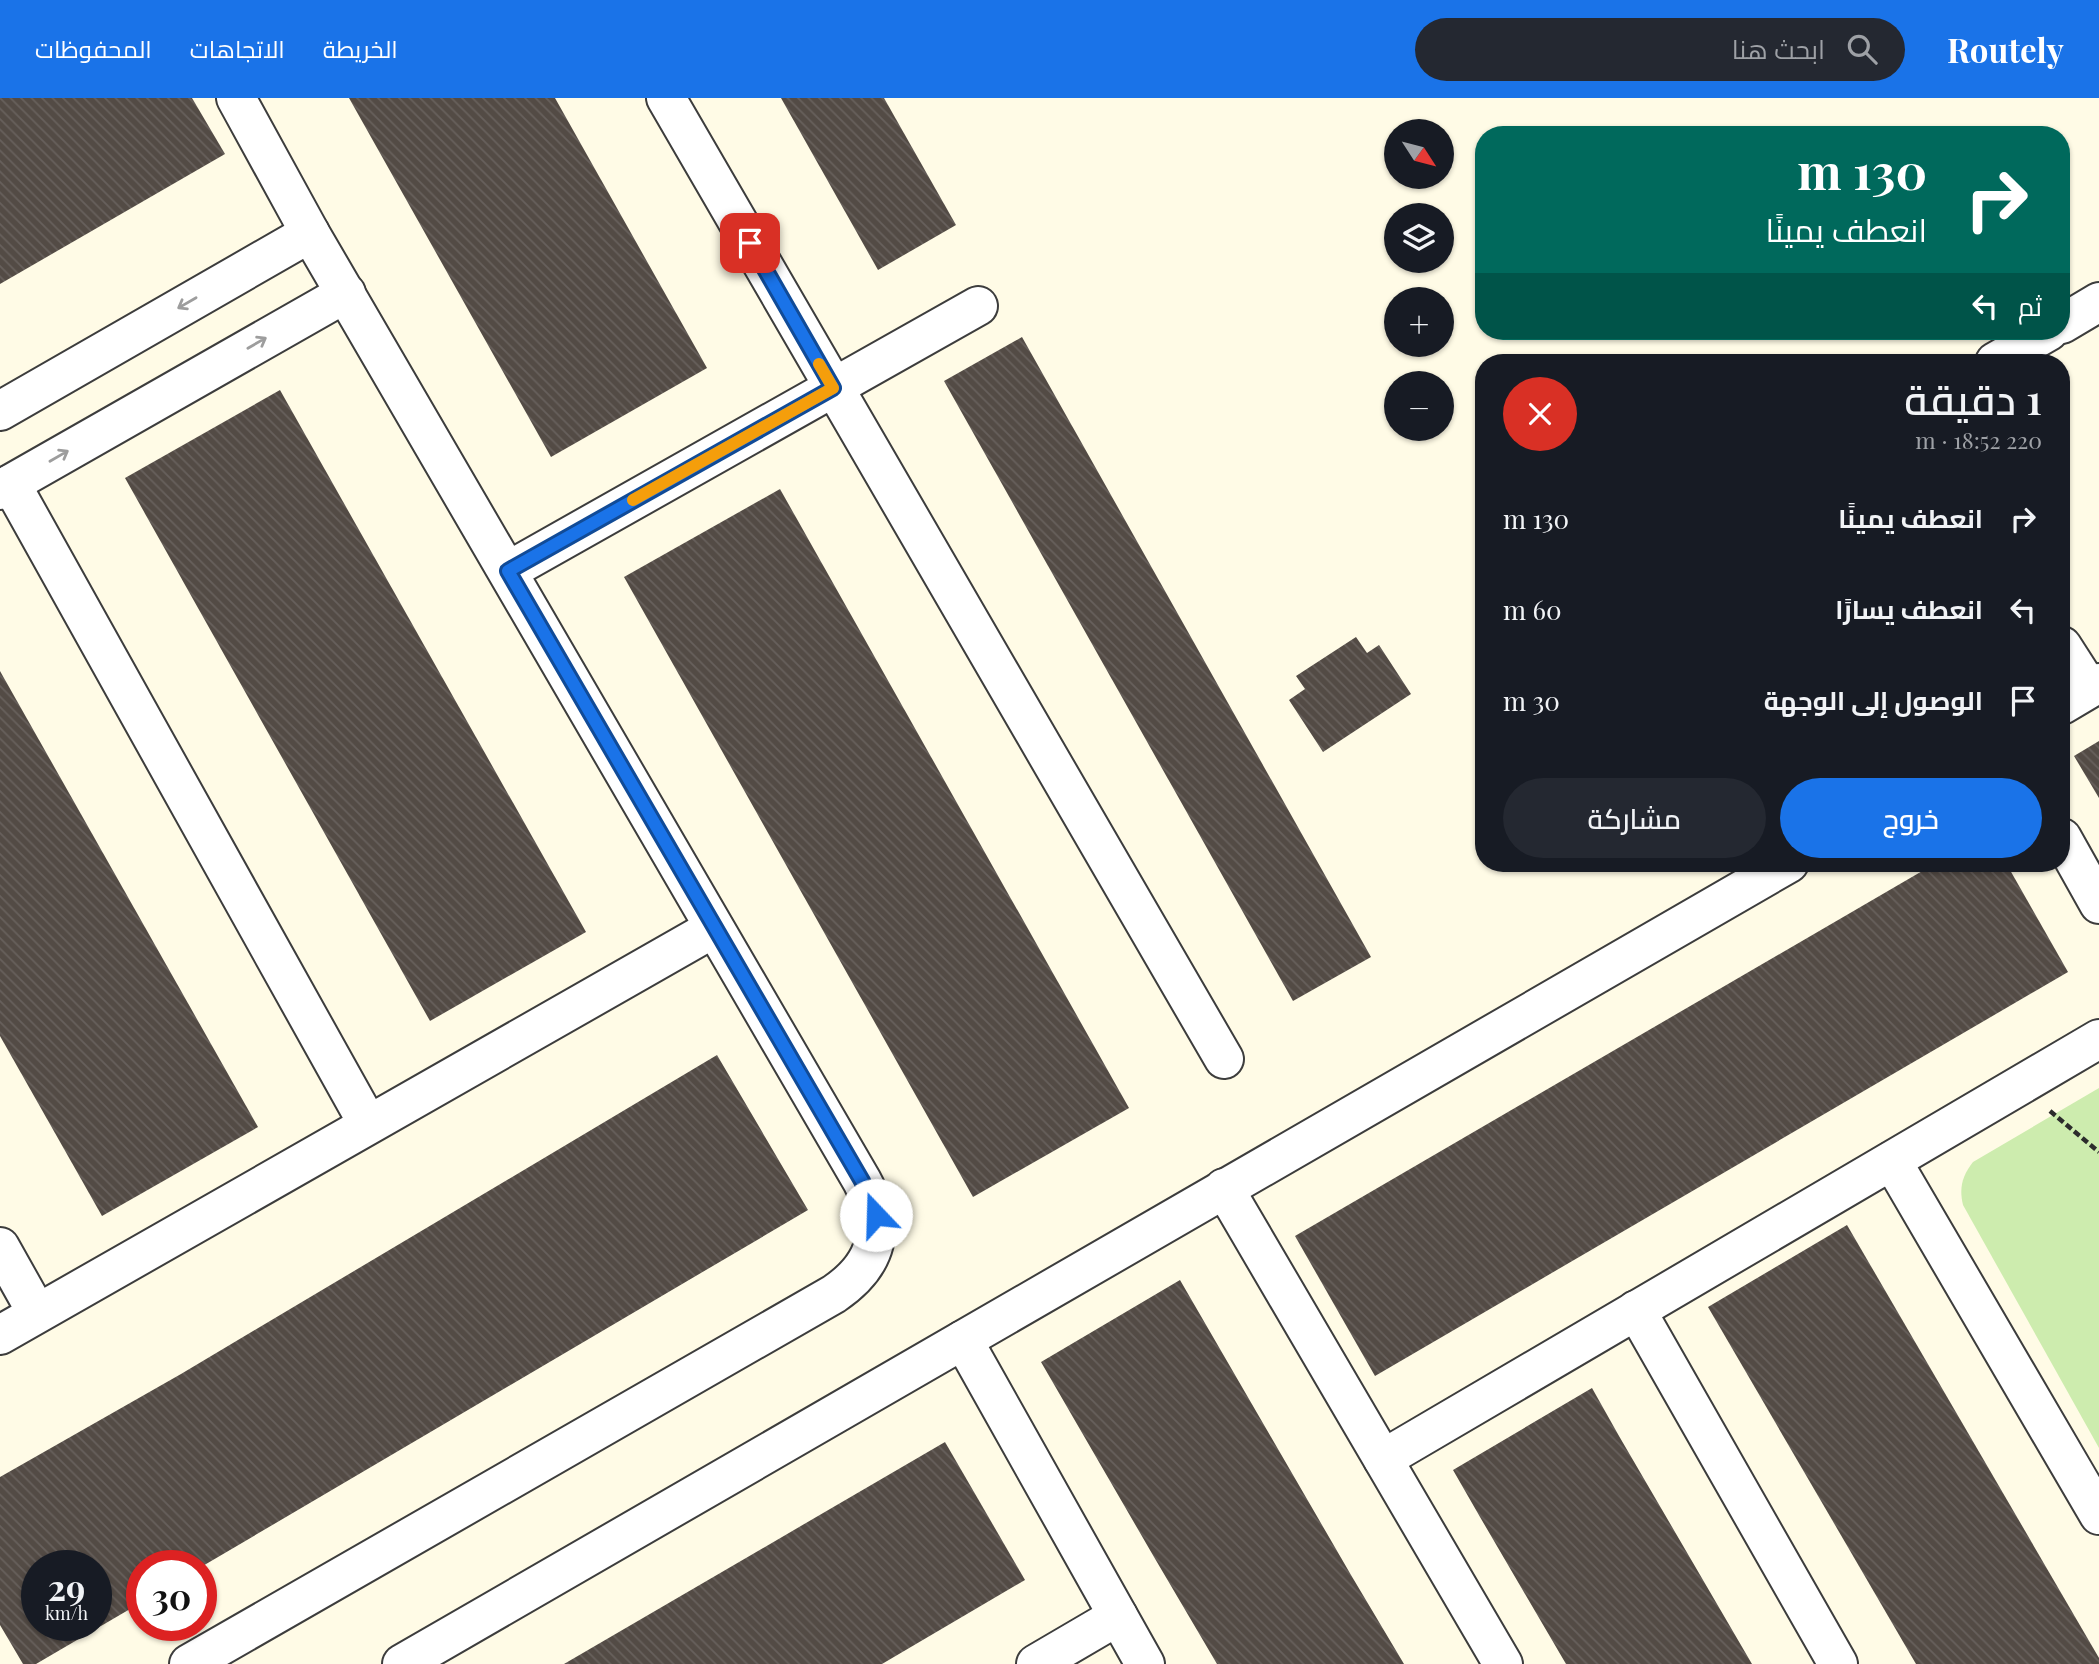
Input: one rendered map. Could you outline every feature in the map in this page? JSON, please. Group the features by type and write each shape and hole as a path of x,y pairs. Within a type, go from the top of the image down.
{"street":[{"path":"189,1664 822,1301 849,1283 863,1269 876,1234 871,1198 310,233 236,98"},
{"path":"666,98 1224,1059"},
{"path":"0,411 310,233"},
{"path":"346,293 5,486 368,1124"},
{"path":"2070,319 2099,302"},
{"path":"508,571 978,306"},
{"path":"2009,354 2033,340"},
{"path":"2070,664 2083,692"},
{"path":"2070,852 2099,904"},
{"path":"402,1664 1773,872"},
{"path":"0,1335 714,928"},
{"path":"1383,1459 2099,1039"},
{"path":"1892,1161 2099,1515"},
{"path":"1224,1188 1503,1664"},
{"path":"0,1247 37,1314"},
{"path":"1636,1310 1838,1664"},
{"path":"964,1340 1145,1664"},
{"path":"1036,1664 1118,1616"}],"path":[{"path":"2019,1086 2099,1152"}],"green space":[{"path":"2099,1088 2099,1448 1963,1205 1961,1193 1964,1177 1973,1162"}],"building":[{"path":"0,98 192,98 225,154 0,284"},
{"path":"349,98 555,98 707,368 551,457"},
{"path":"781,98 884,98 956,225 878,270"},
{"path":"1022,337 1371,957 1293,1001 944,381"},
{"path":"280,390 586,932 430,1021 125,478"},
{"path":"780,489 1129,1108 973,1197 624,577"},
{"path":"1356,637 1367,653 1379,645 1411,694 1323,752 1289,700 1305,689 1296,676"},
{"path":"0,671 258,1127 102,1216 0,1036"},
{"path":"2099,741 2099,798 2074,756"},
{"path":"1921,872 2011,872 2068,972 1375,1376 1295,1236"},
{"path":"717,1055 808,1210 217,1558 217,1550 126,1550 126,1611 112,1620 112,1550 21,1550 21,1641 75,1641 36,1664 23,1664 0,1625 0,1477 181,1374"},
{"path":"1847,1225 2099,1658 2099,1664 1916,1664 1708,1307"},
{"path":"1180,1280 1404,1664 1217,1664 1154,1557 1041,1362"},
{"path":"1592,1388 1752,1664 1566,1664 1480,1517 1453,1470"},
{"path":"945,1442 1025,1580 882,1664 564,1664"}],"slow traffic":[{"path":"633,500 833,388 819,364"}],"route":[{"path":"750,243 833,388 508,571 862,1181 876,1215"}]}
